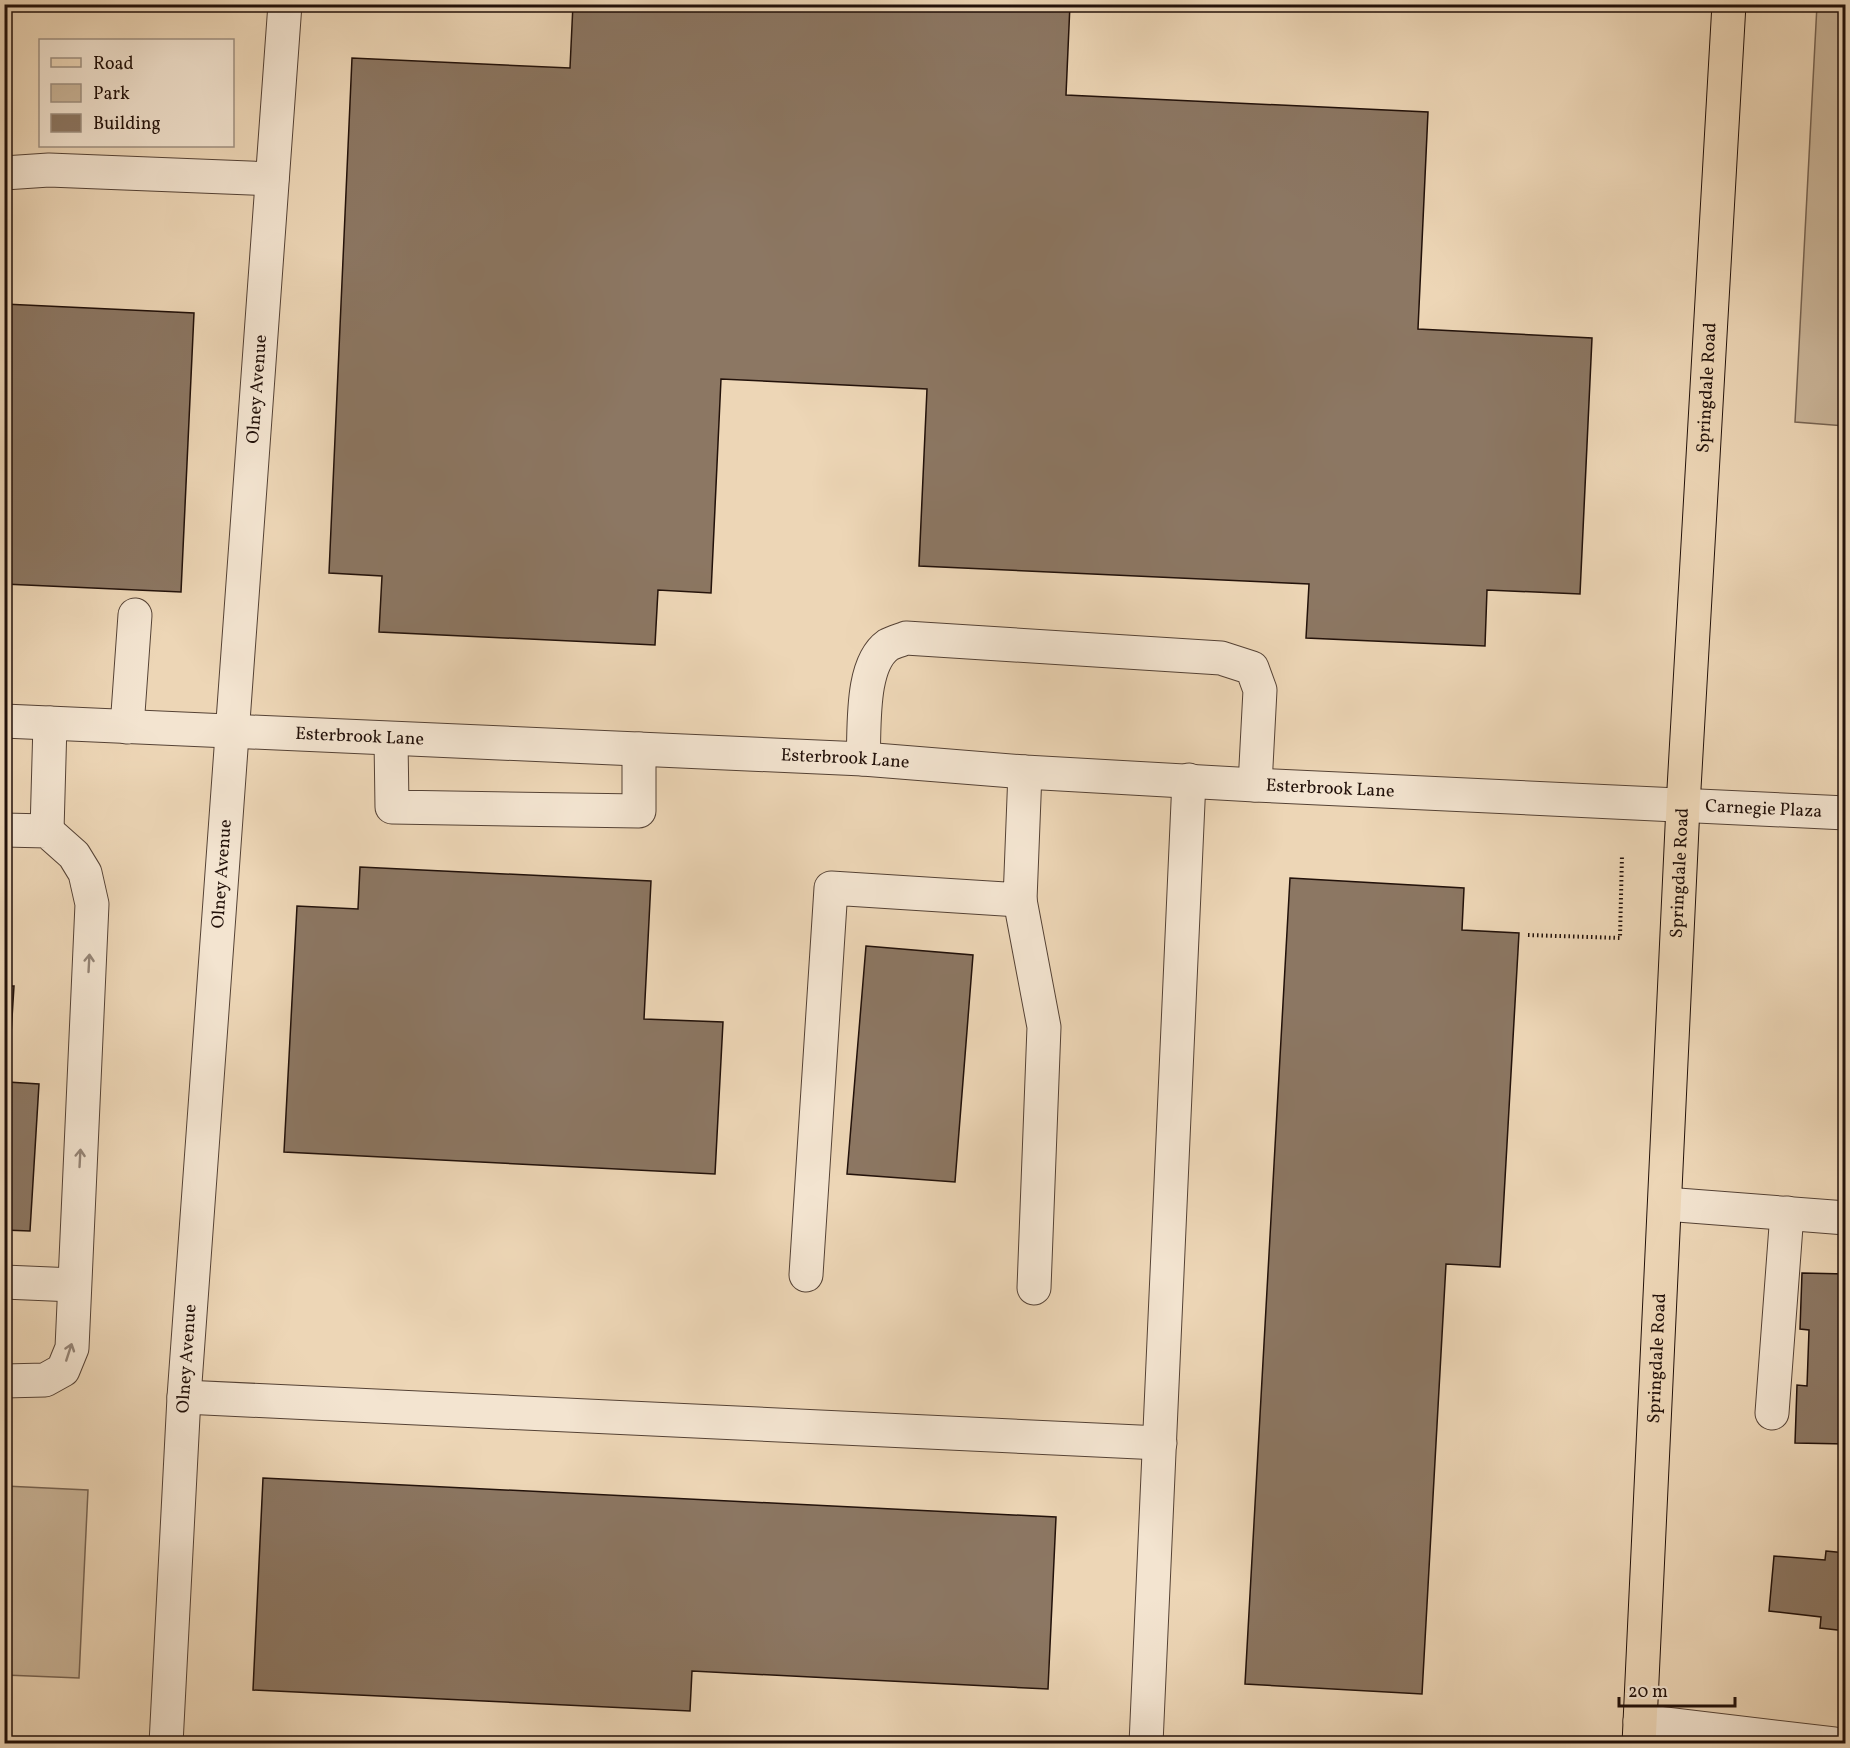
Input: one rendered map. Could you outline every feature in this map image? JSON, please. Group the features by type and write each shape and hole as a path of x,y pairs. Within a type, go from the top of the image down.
{"main road":[{"name":"Springdale Road","path":"1640,1732 1683,806 1729,4"}],"street":[{"name":"Olney Avenue","path":"166,1743 184,1397 285,4"},
{"path":"4,173 49,170 272,179"},
{"path":"127,727 135,615"},
{"path":"863,759 868,680 878,657 888,645 906,638 1221,658 1252,668 1260,690 1255,785"},
{"name":"Esterbrook Lane","path":"4,721 863,759 1025,772 1683,806"},
{"path":"47,831 51,723"},
{"path":"391,739 392,807 639,811 639,749"},
{"path":"1025,772 1020,900 1044,1027 1034,1288"},
{"path":"1146,1743 1189,780"},
{"name":"Carnegie Plaza","path":"1683,806 1845,813"},
{"path":"4,830 47,831 74,855 85,873 92,904 72,1348 63,1370 45,1380 4,1381"},
{"path":"806,1275 831,888 1020,900"},
{"path":"1665,1204 1845,1218"},
{"path":"1772,1413 1787,1214"},
{"path":"4,1282 74,1285"},
{"path":"184,1397 1160,1443"},
{"path":"1640,1732 1834,1743"}],"path":[{"path":"1528,935 1620,938 1622,855"}],"green space":[{"path":"1817,5 1845,5 1845,426 1795,422"},
{"path":"5,1486 88,1490 79,1678 5,1675"}],"building":[{"path":"573,4 1070,4 1066,95 1428,112 1418,329 1592,338 1580,594 1487,590 1485,646 1306,638 1309,584 919,566 927,389 721,379 711,593 658,590 655,645 379,632 382,576 329,573 352,58 570,68"},
{"path":"4,304 194,313 181,592 4,584"},
{"path":"360,867 651,881 644,1019 723,1022 715,1174 284,1152 297,906 358,909"},
{"path":"1290,878 1464,888 1462,930 1519,933 1500,1267 1446,1264 1422,1694 1245,1684"},
{"path":"866,946 973,955 955,1182 847,1174"},
{"path":"4,986 14,986 8,1082 39,1084 30,1231 4,1230"},
{"path":"1802,1273 1846,1274 1846,1444 1795,1443 1797,1385 1807,1386 1809,1330 1800,1329"},
{"path":"263,1478 1056,1517 1048,1689 692,1671 690,1711 253,1690"},
{"path":"1826,1551 1846,1553 1846,1631 1820,1628 1821,1617 1769,1611 1774,1556 1825,1560"}]}
